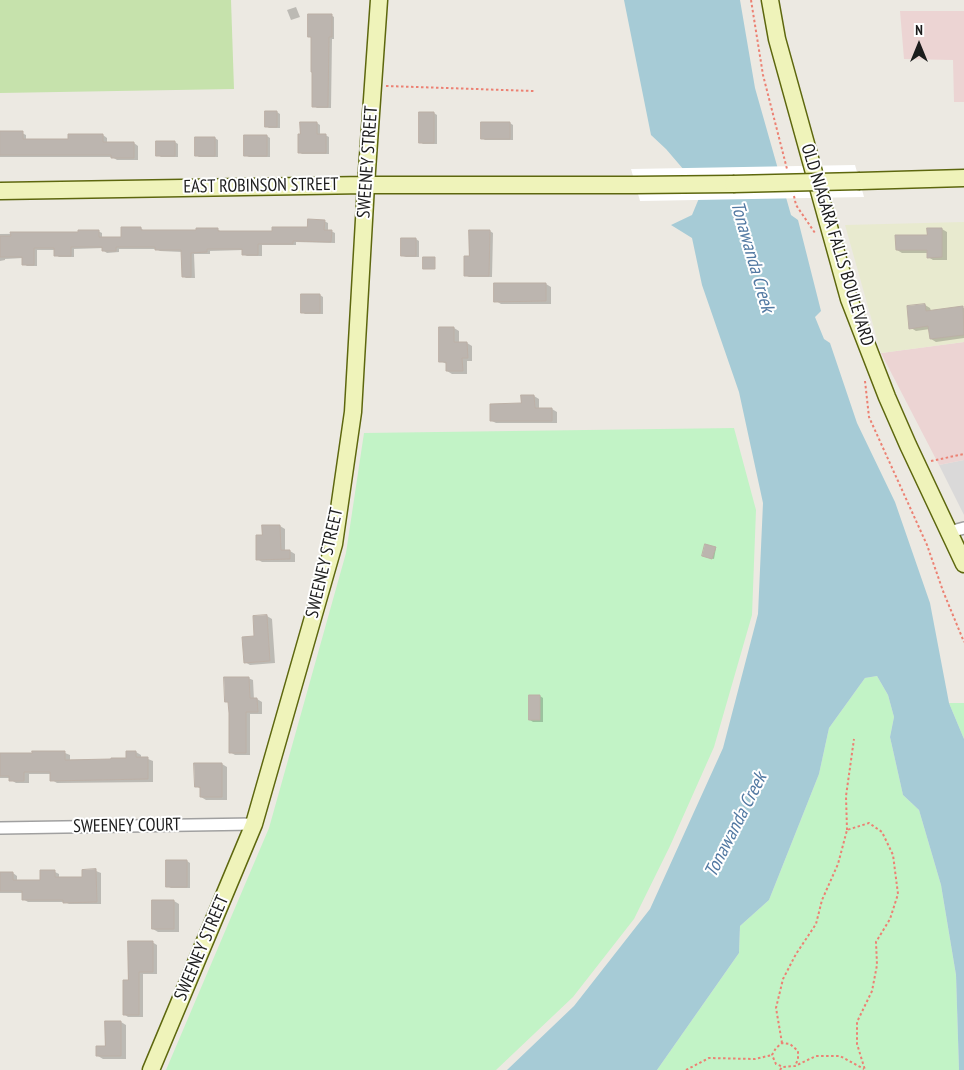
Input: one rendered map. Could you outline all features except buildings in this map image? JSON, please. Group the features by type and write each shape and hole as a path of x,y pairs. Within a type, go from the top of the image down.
{"street":[{"name":"SWEENEY STREET","path":"151,1070 254,824 334,544 353,412 379,0"},
{"name":"OLD NIAGARA FALLS BOULEVARD","path":"770,0 778,39 849,299 908,445 957,530 964,564"},
{"name":"EAST ROBINSON STREET","path":"0,191 366,185 733,184 964,178"},
{"name":"SWEENEY COURT","path":"0,828 254,824"}],"path":[{"path":"374,85 398,88 534,91"},
{"path":"924,463 964,454"},
{"path":"782,1043 776,1008 783,979 796,954 816,924 822,900 838,864 848,830 846,796 854,739"},
{"path":"848,830 869,823 882,832 893,855 898,894 890,919 876,942 877,965 872,991 857,1022 857,1044 865,1070"},
{"path":"686,1070 709,1058 755,1059 772,1055 782,1043 790,1044 798,1051 798,1059 795,1066"},
{"path":"772,1055 776,1064 782,1067 795,1066 816,1056 840,1056 865,1070"}],"shaded area":[{"path":"900,11 964,11 964,102 954,102 953,60 904,59"},
{"path":"964,342 964,460 939,465 881,353"},
{"path":"964,460 964,515 939,465"}],"green space":[{"path":"0,0 231,0 234,89 0,93"},
{"path":"964,222 964,342 881,353 845,225"},
{"path":"734,428 756,510 752,615 714,747 670,846 634,919 573,997 496,1070 166,1070 269,828 346,553 364,433"},
{"path":"877,676 888,695 894,717 890,737 903,795 919,810 941,885 956,975 959,1070 657,1070 739,953 740,926 769,900 819,774 829,728 865,678"},
{"path":"949,703 964,703 964,739"}],"water":[{"name":"Tonawanda Creek","path":"624,0 740,0 755,88 791,215 798,220 821,311 815,317 824,339 830,343 857,423 895,502 930,603 949,703 964,739 964,1070 959,1070 956,975 941,885 919,810 903,795 890,737 894,717 888,695 877,676 865,678 829,728 819,774 769,900 740,926 739,953 657,1070 507,1070 574,1006 650,909 723,748 758,614 763,503 739,392 702,285 692,238 671,225 692,215 702,191 666,149 651,135"}],"pier":[{"path":"855,165 864,197 640,201 631,169"}]}
